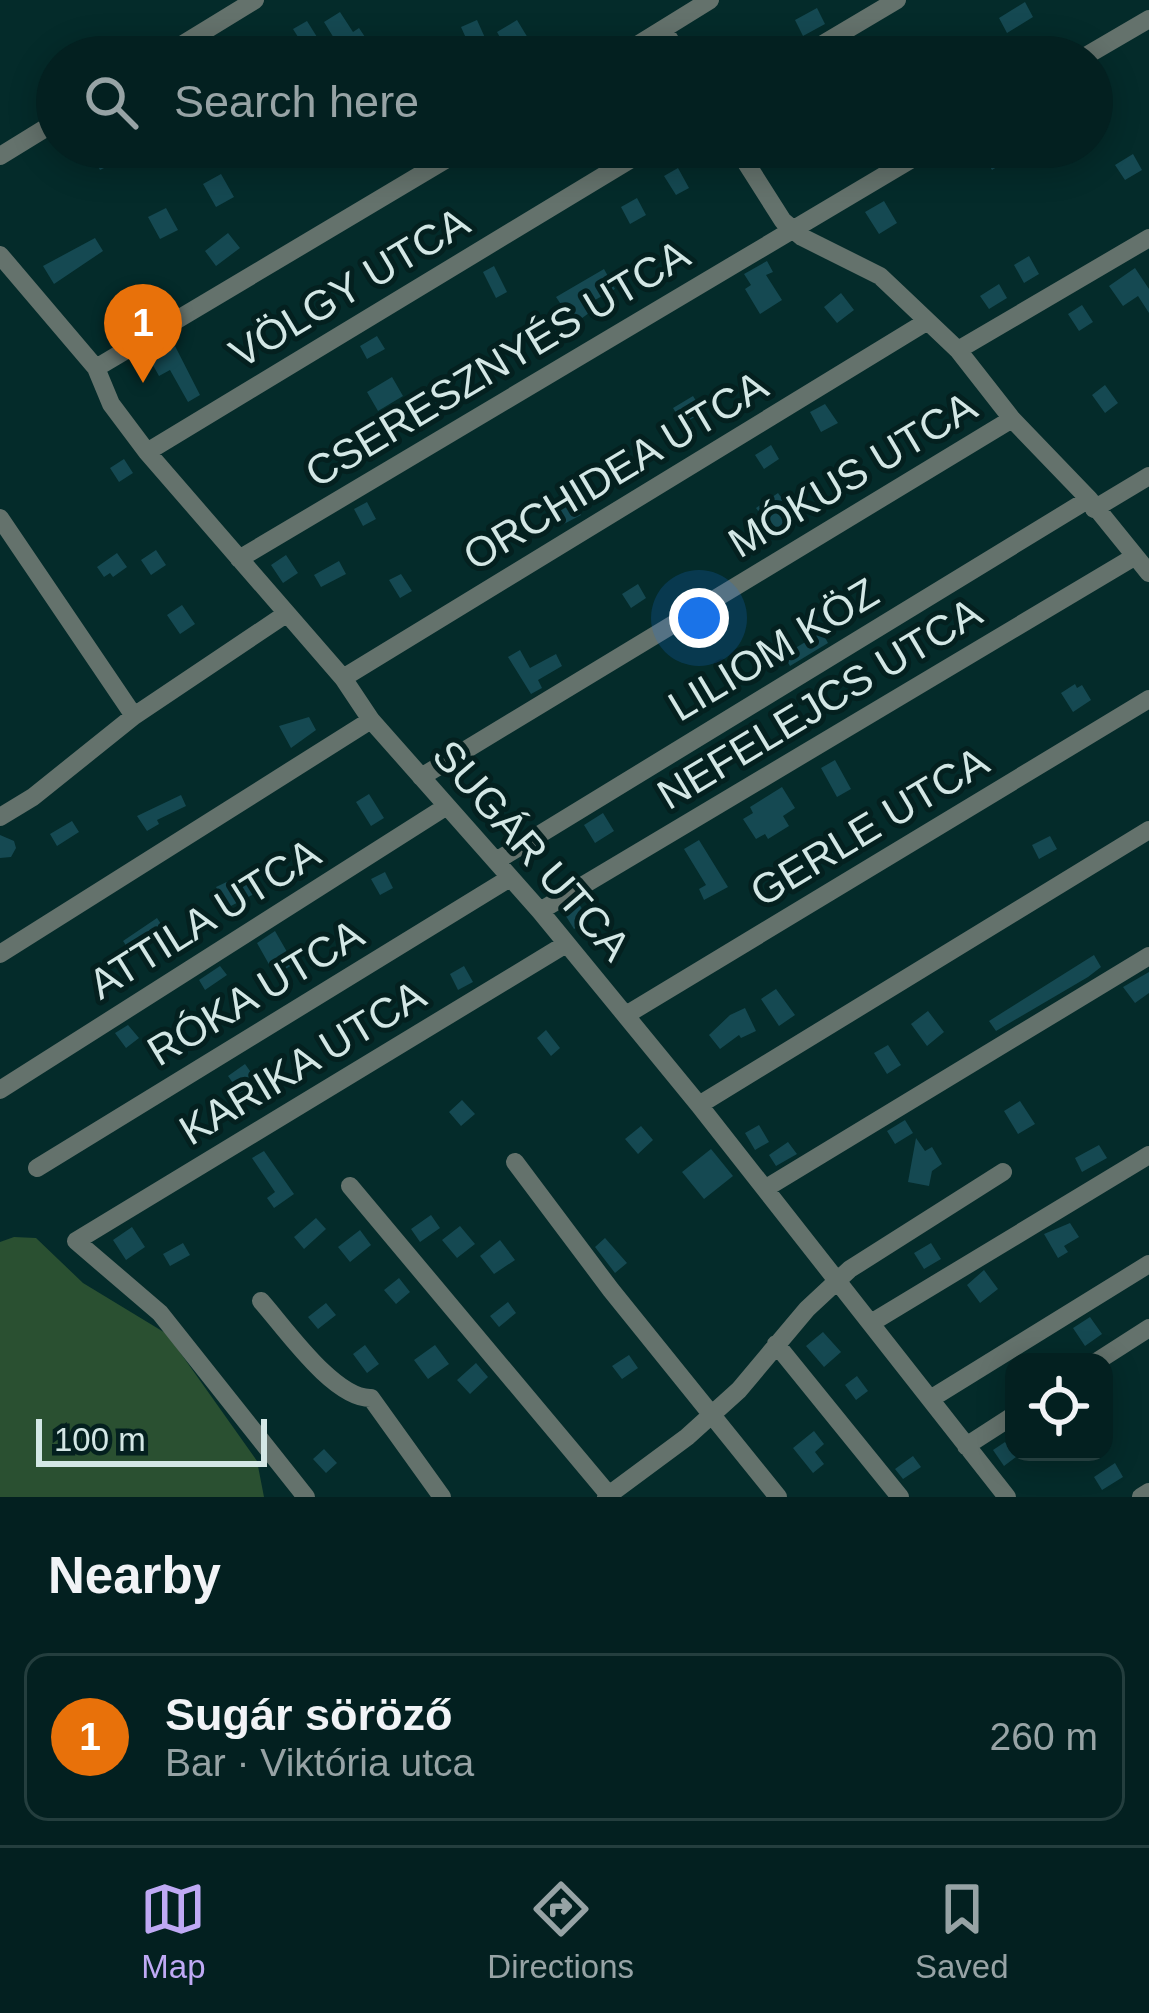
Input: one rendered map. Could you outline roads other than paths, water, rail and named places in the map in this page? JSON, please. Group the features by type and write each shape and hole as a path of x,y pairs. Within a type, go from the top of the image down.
{"street":[{"path":"196,36 255,0"},
{"path":"654,36 710,0"},
{"path":"836,36 897,0"},
{"path":"1113,40 1149,19"},
{"path":"664,30 668,36"},
{"path":"0,156 36,135"},
{"path":"96,368 432,168"},
{"name":"VÖLGY UTCA","path":"147,452 616,168"},
{"path":"750,168 793,230 880,276 958,350 1012,419 1149,573"},
{"name":"CSERESZNYÉS UTCA","path":"239,559 897,168"},
{"path":"958,350 1149,238"},
{"name":"SUGÁR UTCA","path":"0,257 96,368 111,404 147,452 626,1015 1007,1497"},
{"name":"ORCHIDEA UTCA","path":"343,678 926,322"},
{"name":"MÓKUS UTCA","path":"421,777 1012,419"},
{"name":"LILIOM KÖZ","path":"496,861 1091,504 1149,476"},
{"path":"0,518 134,716"},
{"name":"NEFELEJCS UTCA","path":"540,911 1135,556"},
{"path":"0,817 134,716 286,614"},
{"name":"GERLE UTCA","path":"626,1015 1149,699"},
{"path":"0,954 371,720"},
{"name":"ATTILA UTCA","path":"0,1090 446,806"},
{"path":"700,1105 1149,830"},
{"name":"RÓKA UTCA","path":"37,1168 510,878"},
{"name":"KARIKA UTCA","path":"306,1497 160,1313 76,1241 566,944"},
{"path":"766,1188 1149,956"},
{"path":"871,1323 1149,1155"},
{"path":"515,1162 778,1497"},
{"path":"350,1186 608,1496 739,1390 850,1268 1003,1172"},
{"path":"932,1398 1149,1264"},
{"path":"261,1301 335,1384 359,1398 371,1397 442,1497"},
{"path":"1110,1353 1149,1328"},
{"path":"776,1344 900,1497"},
{"path":"966,1446 1005,1421"},
{"path":"631,1480 645,1497"}],"place":[{"name":"Sugár söröző","path":"143,383"}]}
